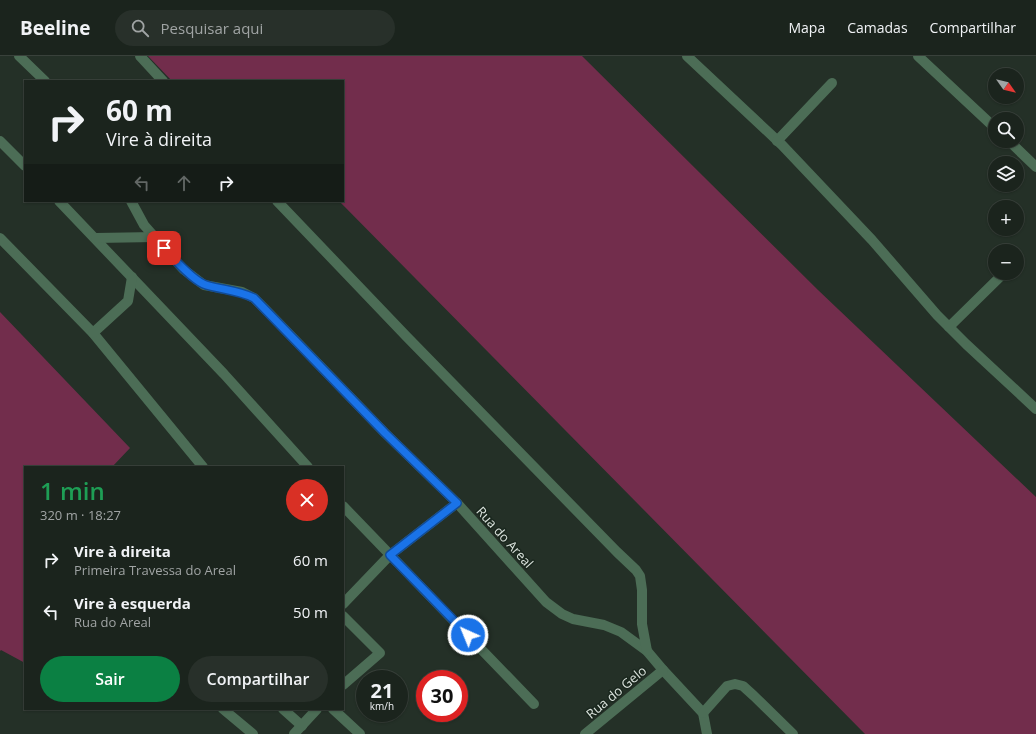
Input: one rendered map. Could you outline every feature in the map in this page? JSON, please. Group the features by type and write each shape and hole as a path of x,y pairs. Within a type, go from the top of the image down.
{"street":[{"path":"19,56 44,80"},
{"path":"140,56 162,80"},
{"path":"687,56 777,140 872,240 949,327 1036,410"},
{"path":"918,56 988,121"},
{"path":"777,140 832,83"},
{"path":"0,141 24,165"},
{"path":"1016,148 1036,167"},
{"path":"60,202 96,238 224,374 307,466"},
{"name":"Rua do Areal","path":"132,202 144,225 183,269 204,285 242,292 254,298 385,433 457,503 546,602 562,614 573,619 613,628 647,650 663,670 703,713"},
{"path":"278,202 418,348 636,570 642,583 642,624 647,650"},
{"path":"96,238 155,237"},
{"path":"0,238 93,333 202,466"},
{"path":"93,333 128,301 132,277"},
{"path":"949,327 997,280"},
{"path":"344,603 390,555 457,503"},
{"path":"344,507 534,704"},
{"path":"344,617 380,653 344,684"},
{"name":"Rua do Gelo","path":"585,734 663,670"},
{"path":"707,734 703,713 727,686 735,684 743,686 793,734"},
{"path":"224,710 253,734"},
{"path":"285,710 302,726"},
{"path":"294,734 316,710"},
{"path":"334,710 360,734"}],"shaded area":[{"path":"148,56 582,56 818,290 1036,497 1036,734 865,734 340,202 344,202 344,80 171,80"},
{"path":"0,312 130,448 113,466 24,466 24,662 1,650 0,651"}],"route":[{"path":"164,248 183,269 204,285 242,292 254,298 385,433 457,503 390,555 468,635"}]}
